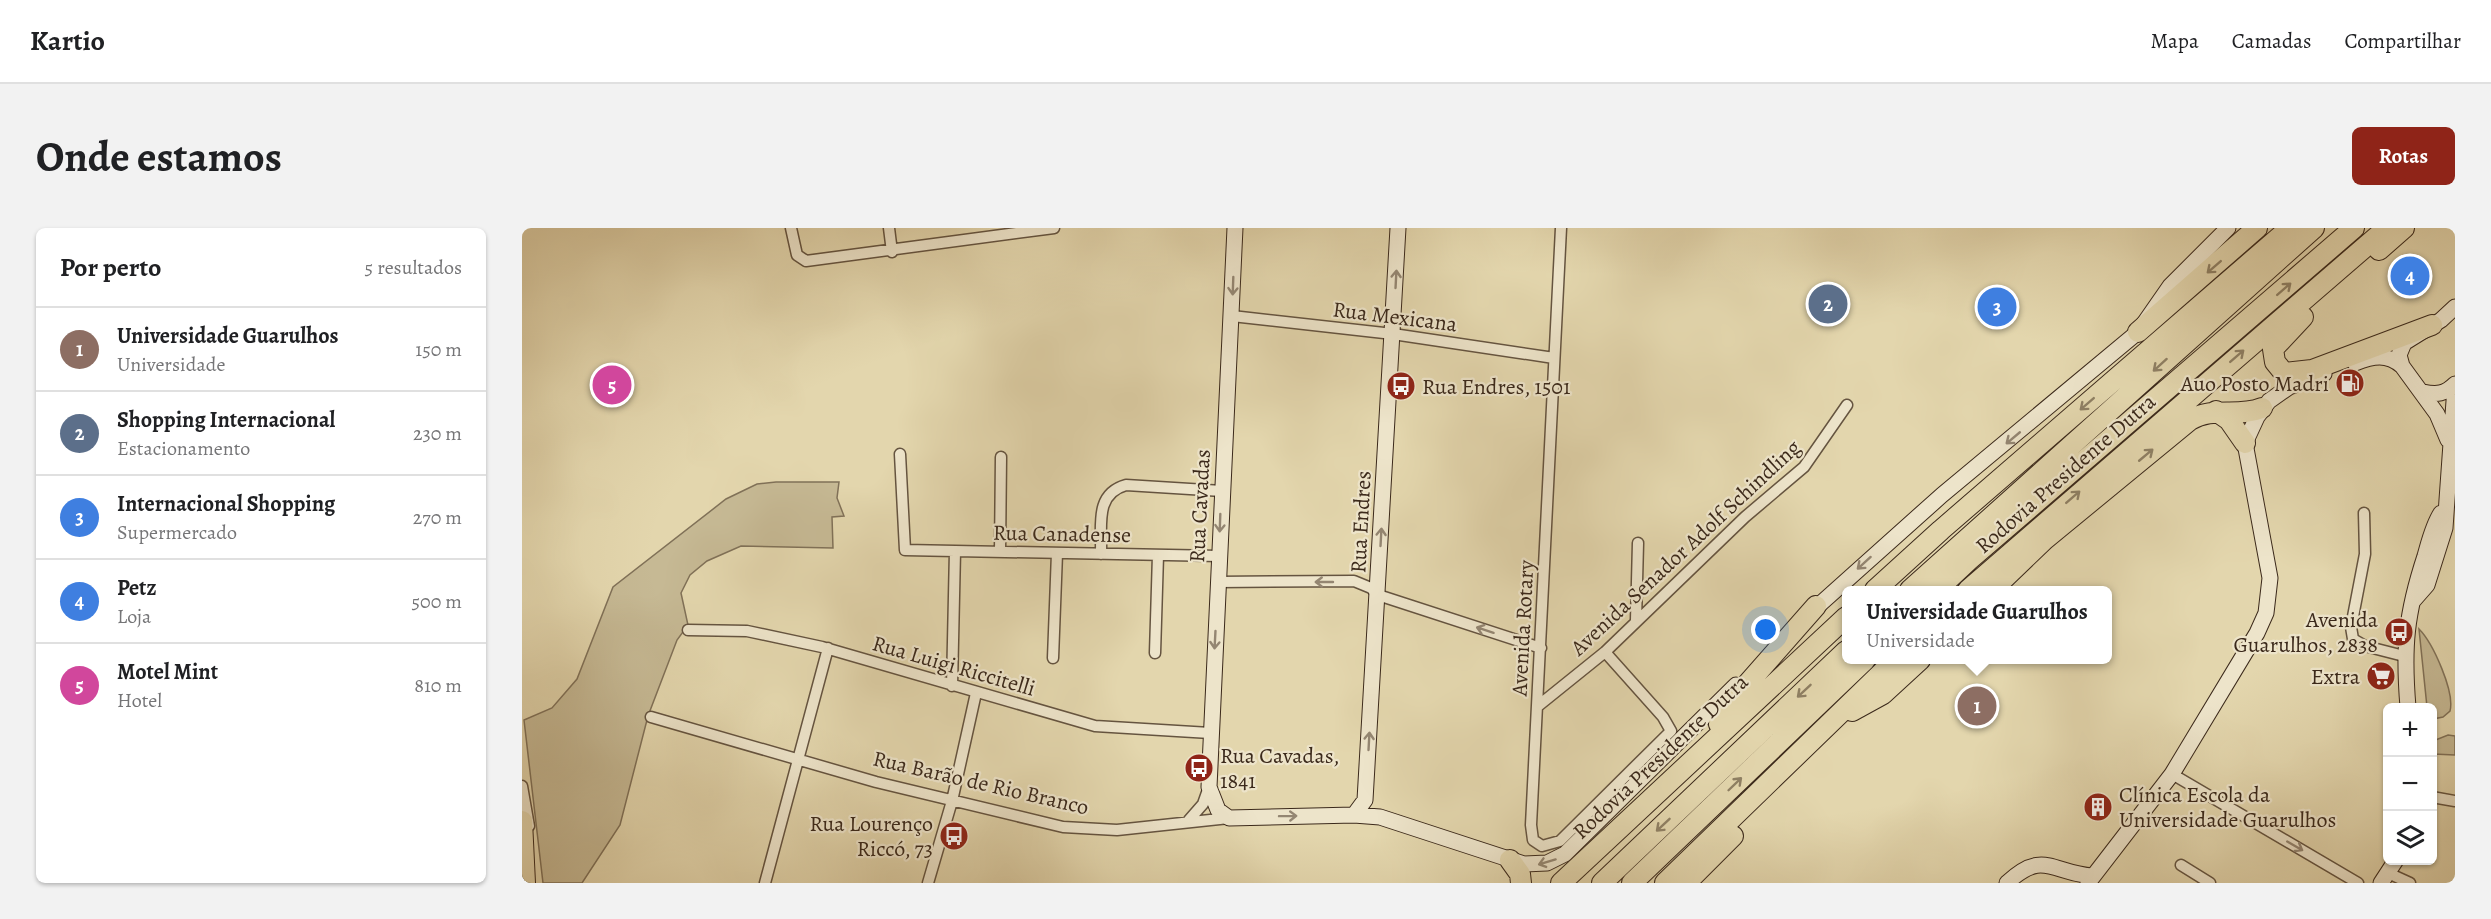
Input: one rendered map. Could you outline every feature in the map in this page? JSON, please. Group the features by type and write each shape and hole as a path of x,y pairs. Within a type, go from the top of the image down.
{"highway":[{"path":"2138,332 2258,228"},
{"name":"Rodovia Presidente Dutra","path":"1881,586 2290,228"},
{"name":"Rodovia Presidente Dutra","path":"1916,586 2314,228"},
{"name":"Rodovia Presidente Dutra","path":"1942,586 1969,560 2354,228"},
{"path":"2396,230 2381,248 2277,341 2272,354 2278,369 2284,374 2303,373 2432,325"},
{"name":"Rodovia Presidente Dutra","path":"1974,586 2396,230"},
{"path":"1997,586 2044,540 2198,415 2216,411 2241,414 2262,408"},
{"path":"2216,411 2226,417 2245,443"},
{"path":"1707,745 1734,699 1816,606"},
{"name":"Rodovia Presidente Dutra","path":"1561,883 1842,621"},
{"path":"1602,883 1842,655"},
{"path":"1632,883 1861,664"},
{"path":"1665,883 1891,664"},
{"path":"1833,720 1883,694 1916,664"},
{"path":"1686,883 1797,772 1815,740"},
{"path":"522,821 525,883"},
{"path":"1510,860 1520,874 1521,883"}],"street":[{"path":"791,228 797,255 806,261 892,252 991,233 1054,228"},
{"path":"889,228 892,252"},
{"name":"Rua Cavadas","path":"1189,821 1199,813 1209,787 1235,228"},
{"name":"Rua Endres","path":"1365,800 1394,334 1398,228"},
{"name":"Avenida Rotary","path":"1561,228 1531,833 1533,840 1542,846 1560,841 1668,735 1670,728 1605,652"},
{"name":"Rua Barão de Rio Branco","path":"651,717 798,760 1035,821 1090,830 1143,828 1229,818 1354,815 1380,817 1510,860 1536,865 1565,854 1816,606 1942,495 2138,332 2169,286 2228,228"},
{"path":"2402,366 2399,355 2404,343 2455,307"},
{"name":"Rua Mexicana","path":"1232,316 1394,334 1554,358"},
{"path":"2007,883 2018,872 2038,863 2049,864 2075,879 2091,880 2172,774 2257,633 2266,613 2270,578 2245,443 2262,408 2289,387 2366,359 2386,357 2402,366 2423,392 2437,414 2451,447"},
{"path":"2423,392 2445,393 2455,385"},
{"path":"2408,703 2404,656 2406,631 2434,526 2444,508 2455,385"},
{"name":"Avenida Senador Adolf Schindling","path":"1538,706 1605,652 1745,517 1804,466 1847,405"},
{"name":"Rua Canadense","path":"900,454 905,550 1219,556"},
{"path":"1000,552 1001,457"},
{"path":"1101,554 1102,505 1107,494 1115,488 1126,485 1222,490"},
{"path":"2364,513 2366,554 2351,627 2353,639 2365,646 2404,656"},
{"path":"1636,620 1638,543"},
{"path":"952,686 955,551"},
{"path":"1053,658 1057,553"},
{"path":"1155,653 1158,555"},
{"path":"1218,582 1354,581 1371,588 1378,595 1541,648"},
{"name":"Rua Luigi Riccitelli","path":"688,630 747,631 828,648 1095,726 1210,733"},
{"path":"765,883 828,648"},
{"path":"927,883 952,801 976,693"},
{"path":"2172,774 2358,883"},
{"path":"522,786 533,851 534,883"},
{"name":"Rua Cavadas","path":"1209,787 1218,810 1229,818"},
{"path":"2437,798 2455,801"},
{"path":"1354,815 1365,800 1380,817"},
{"path":"2181,866 2210,883"},
{"path":"2388,872 2410,883"}],"shaded area":[{"path":"839,482 837,498 844,516 832,517 833,548 741,546 707,561 690,575 681,593 688,625 677,640 648,716 620,825 582,883 543,883 524,720 552,708 577,679 613,587 726,499 757,484"},
{"path":"2419,629 2442,668 2449,692 2450,711 2443,717 2437,718 2437,703 2427,703"},
{"path":"2448,735 2455,736 2455,755 2437,754 2437,739"}],"place":[{"name":"Petz","path":"2410,276"},
{"name":"Shopping Internacional","path":"1828,304"},
{"name":"Internacional Shopping","path":"1997,307"},
{"name":"Auo Posto Madri","path":"2350,383"},
{"name":"Motel Mint","path":"612,385"},
{"name":"Rua Endres, 1501","path":"1401,386"},
{"name":"Avenida Guarulhos, 2838","path":"2399,632"},
{"name":"Extra","path":"2381,676"},
{"name":"Universidade Guarulhos","path":"1977,706"},
{"name":"Rua Cavadas, 1841","path":"1199,768"},
{"name":"Clínica Escola da Universidade Guarulhos","path":"2098,807"},
{"name":"Rua Lourenço Riccó, 73","path":"954,836"}]}
